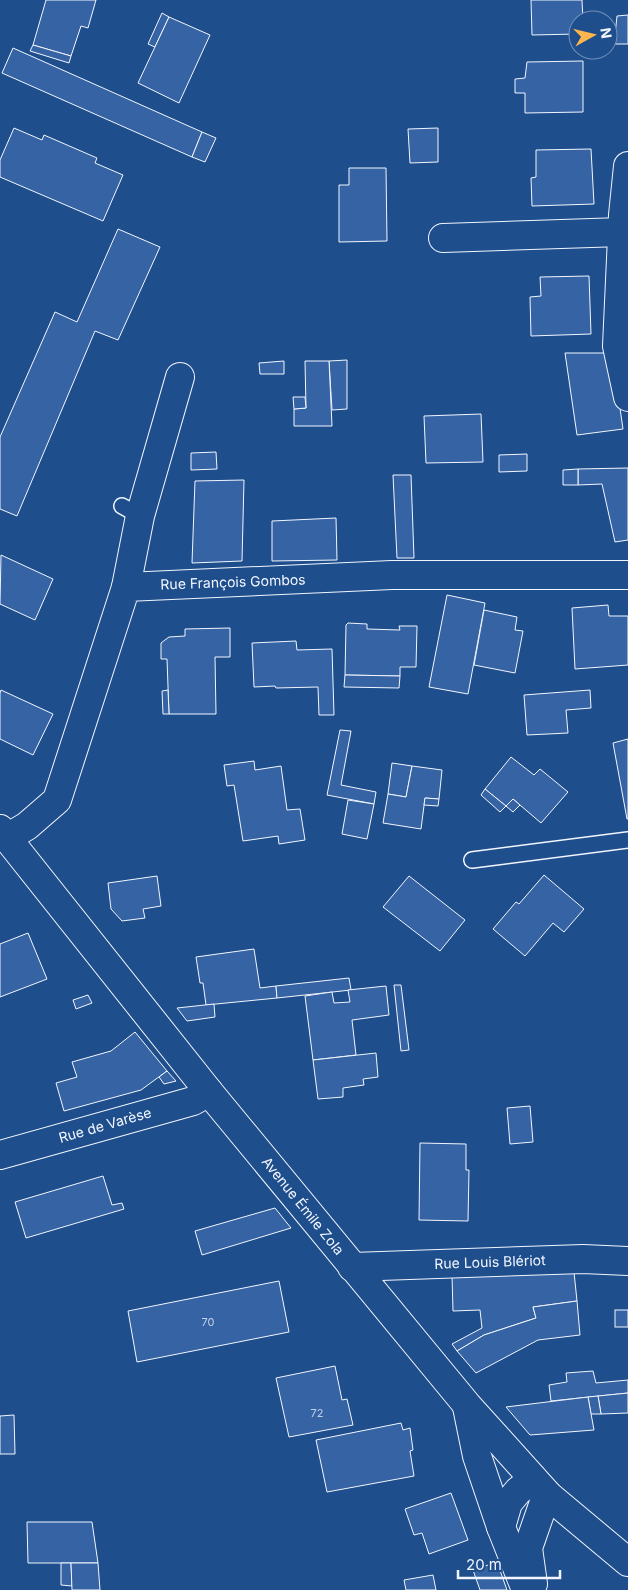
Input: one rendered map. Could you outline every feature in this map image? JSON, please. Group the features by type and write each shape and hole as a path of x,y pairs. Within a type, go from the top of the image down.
{"street":[{"path":"628,166 618,346 628,397"},
{"path":"443,238 624,221"},
{"path":"4,833 27,826 57,800 126,587 131,511 180,378"},
{"name":"Rue François Gombos","path":"126,587 392,575 628,575"},
{"name":"Avenue Émile Zola","path":"4,833 209,1092 467,1406 541,1488 628,1562"},
{"name":"Rue de Varèse","path":"0,1155 193,1101 209,1092"},
{"name":"Rue Louis Blériot","path":"352,1267 583,1259 628,1261"},
{"path":"467,1406 477,1456 501,1527 526,1590"},
{"path":"501,1527 508,1503 518,1491 541,1488 544,1502 528,1548 534,1590"}],"lane":[{"path":"472,860 628,840"}],"building":[{"path":"46,0 96,0 88,28 81,26 71,56 33,45"},
{"path":"531,0 582,0 582,10 568,10 568,34 532,35"},
{"path":"162,13 169,17 155,47 148,44"},
{"path":"628,15 628,44 618,44 618,16"},
{"path":"169,17 210,35 179,103 138,83"},
{"path":"33,45 71,56 69,63 30,51"},
{"path":"13,48 202,132 192,157 2,73"},
{"path":"583,61 583,112 525,113 525,93 515,93 515,79 525,78 527,62"},
{"path":"14,128 42,140 44,135 97,158 95,163 123,175 103,221 0,177 0,160"},
{"path":"438,128 438,162 410,163 408,129"},
{"path":"202,132 216,138 205,162 192,157"},
{"path":"591,149 594,204 532,206 531,178 536,177 536,150"},
{"path":"349,168 386,168 387,241 339,242 339,185 349,185"},
{"path":"118,229 160,247 118,340 95,331 17,516 0,509 0,437 55,312 77,322"},
{"path":"589,276 591,334 531,336 530,297 541,296 540,277"},
{"path":"565,353 612,353 623,429 577,435"},
{"path":"347,360 347,409 332,410 329,361"},
{"path":"284,361 284,374 260,374 259,363"},
{"path":"305,361 329,361 332,426 294,426 294,409 306,408"},
{"path":"293,397 305,397 306,408 294,409"},
{"path":"481,414 483,462 426,463 424,416"},
{"path":"216,452 217,469 191,470 191,453"},
{"path":"527,454 527,471 499,472 499,455"},
{"path":"628,468 628,540 615,542 602,484 578,485 578,469"},
{"path":"578,469 578,485 563,485 563,470"},
{"path":"393,475 411,475 414,558 397,558"},
{"path":"244,480 242,561 192,563 195,481"},
{"path":"336,518 337,560 272,561 272,521"},
{"path":"1,555 53,579 35,620 0,604"},
{"path":"447,595 485,603 468,694 429,687"},
{"path":"608,605 609,616 628,616 628,665 575,669 572,608"},
{"path":"484,610 517,617 515,630 523,631 515,673 474,665"},
{"path":"348,623 367,624 367,629 400,630 399,626 417,626 416,667 400,667 400,676 345,675 346,625"},
{"path":"230,628 230,657 215,657 216,714 169,714 167,659 161,659 161,643 169,637 185,636 185,629"},
{"path":"296,641 297,650 332,649 334,715 319,715 318,687 254,687 252,643"},
{"path":"345,675 400,676 399,688 344,687"},
{"path":"1,690 53,714 33,755 0,739"},
{"path":"168,690 169,714 163,714 162,691"},
{"path":"590,690 591,708 566,710 568,733 527,735 524,695"},
{"path":"340,730 351,731 341,785 376,792 374,804 327,795"},
{"path":"628,739 628,819 627,819 613,743"},
{"path":"511,757 534,775 540,769 568,792 541,823 513,799 506,806 485,789"},
{"path":"254,761 255,770 281,766 287,810 300,809 305,840 279,844 278,836 243,841 234,785 227,786 224,765"},
{"path":"392,763 412,766 406,797 388,794"},
{"path":"412,766 442,770 439,799 425,798 421,829 383,823 388,794 406,797"},
{"path":"485,789 506,806 500,812 481,795"},
{"path":"425,798 439,799 438,806 424,805"},
{"path":"513,799 520,805 513,812 506,806"},
{"path":"348,800 374,804 367,839 342,834"},
{"path":"544,875 584,909 564,932 553,923 525,956 493,929 516,902 519,904"},
{"path":"157,876 161,906 143,909 145,918 122,921 111,909 108,883"},
{"path":"409,876 465,920 440,951 383,907"},
{"path":"28,933 47,979 0,997 0,944"},
{"path":"254,949 260,988 276,986 277,998 206,1005 203,983 200,983 196,957"},
{"path":"349,978 351,990 277,998 276,986"},
{"path":"394,985 401,985 409,1050 401,1051"},
{"path":"386,986 389,1015 352,1020 356,1055 313,1060 305,996 332,992 334,1003 350,1002 348,990"},
{"path":"88,995 92,1003 76,1009 73,1000"},
{"path":"214,1004 215,1017 187,1021 177,1008"},
{"path":"135,1032 167,1071 141,1090 64,1111 56,1083 77,1077 72,1062 111,1051"},
{"path":"376,1053 378,1077 363,1079 364,1085 343,1088 343,1097 318,1099 313,1060"},
{"path":"167,1071 176,1081 164,1084 159,1077"},
{"path":"530,1106 533,1142 510,1144 507,1108"},
{"path":"420,1143 466,1144 466,1170 469,1170 468,1221 419,1220"},
{"path":"103,1176 112,1205 122,1203 124,1209 26,1238 15,1202"},
{"path":"275,1208 291,1228 202,1255 195,1231"},
{"path":"574,1272 577,1301 533,1307 536,1318 484,1335 457,1351 452,1344 482,1328 480,1310 453,1311 452,1275"},
{"path":"279,1281 289,1332 137,1362 128,1311"},
{"path":"577,1301 580,1335 538,1340 476,1373 457,1351 484,1335 536,1318 533,1307"},
{"path":"615,1310 628,1310 628,1327 615,1327"},
{"path":"335,1366 342,1400 347,1399 353,1425 289,1437 276,1378"},
{"path":"593,1371 596,1383 628,1380 628,1393 551,1401 549,1385 567,1382 566,1373"},
{"path":"628,1393 628,1413 601,1414 598,1396"},
{"path":"598,1396 601,1414 591,1414 588,1397"},
{"path":"588,1397 594,1430 530,1435 506,1407"},
{"path":"14,1415 15,1454 0,1454 0,1416"},
{"path":"401,1423 403,1430 410,1428 413,1450 410,1451 414,1476 327,1492 316,1440"},
{"path":"451,1493 468,1540 429,1554 422,1533 414,1535 405,1509"},
{"path":"27,1522 92,1522 98,1563 28,1563"},
{"path":"497,1562 507,1590 480,1590 473,1570"},
{"path":"61,1563 71,1563 72,1586 61,1585"},
{"path":"71,1563 98,1563 100,1590 72,1590"},
{"path":"433,1575 436,1590 406,1590 404,1580"}]}
